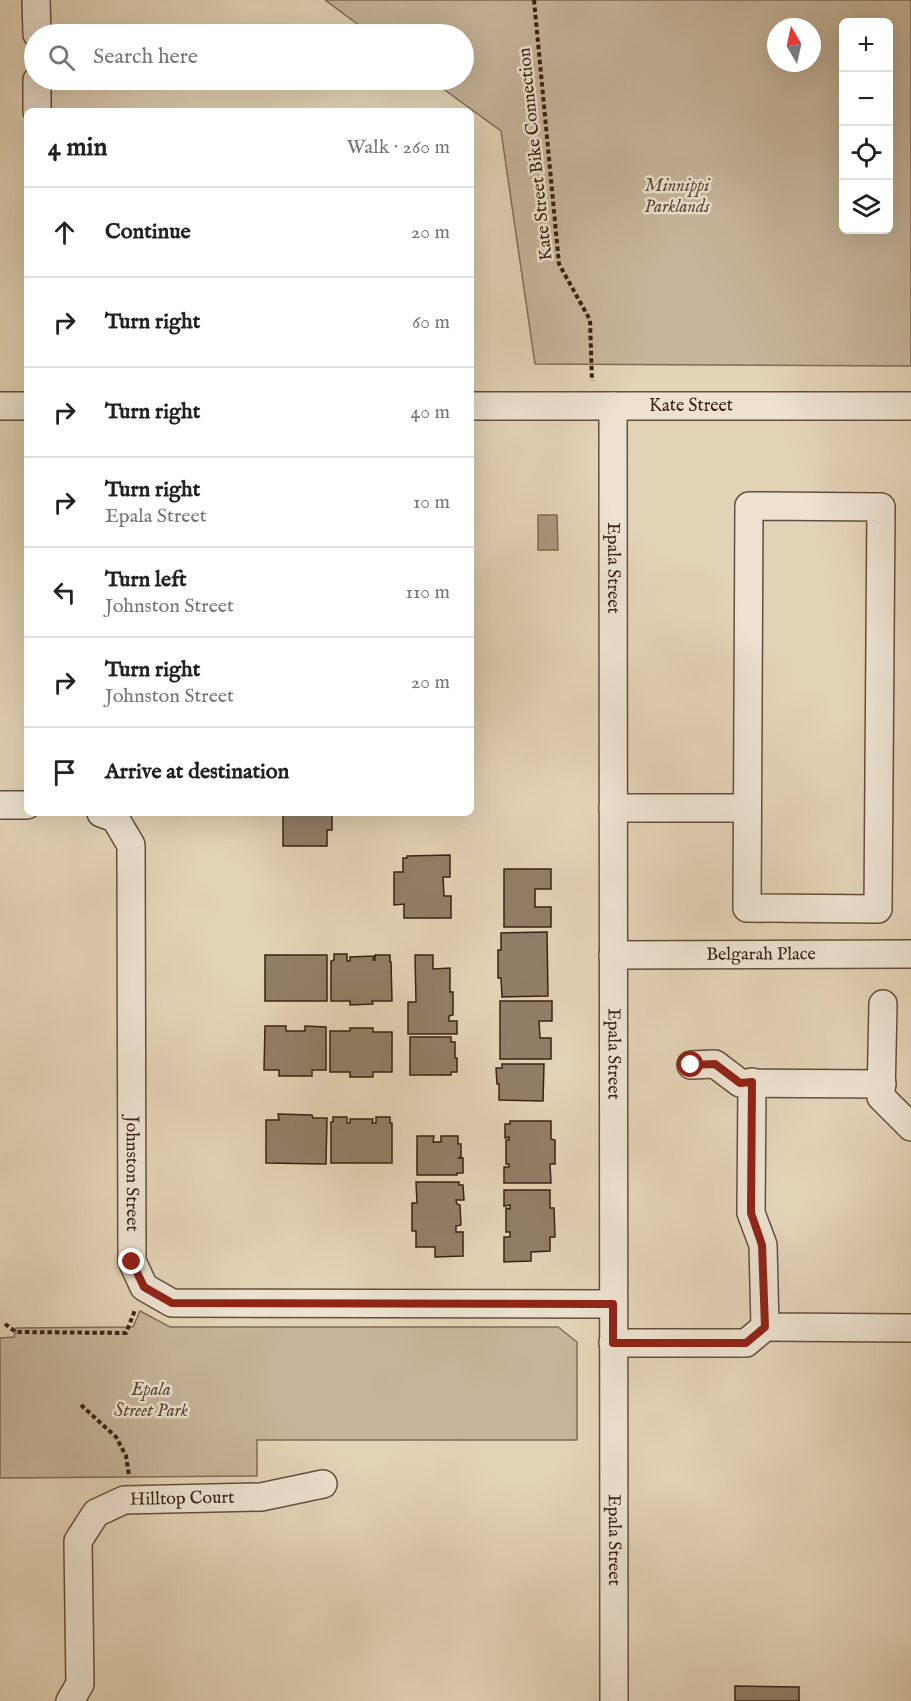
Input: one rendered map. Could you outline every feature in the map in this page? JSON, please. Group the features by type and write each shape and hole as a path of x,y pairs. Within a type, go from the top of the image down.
{"street":[{"path":"36,0 37,24"},
{"path":"37,90 37,108"},
{"path":"0,406 24,406"},
{"name":"Kate Street","path":"474,406 911,406"},
{"name":"Epala Street","path":"603,406 613,807 614,1701"},
{"path":"749,506 881,507 878,909 747,908 747,808 749,506"},
{"path":"0,805 24,805"},
{"path":"613,807 747,808"},
{"name":"Johnston Street","path":"109,816 114,818 131,845 132,1262 144,1287"},
{"name":"Belgarah Place","path":"613,955 911,954"},
{"path":"883,1004 881,1097 911,1127"},
{"path":"691,1065 715,1064 740,1083 882,1084"},
{"path":"752,1082 751,1213 762,1245 765,1327"},
{"path":"144,1287 172,1303 613,1304"},
{"path":"613,1343 746,1343 765,1327 911,1328"},
{"name":"Hilltop Court","path":"70,1701 80,1684 78,1541 96,1513 131,1499 261,1497 323,1484"}],"path":[{"name":"Kate Street Bike Connection","path":"534,0 559,264 590,320 603,406"},
{"path":"5,1324 16,1332 126,1333 144,1287"},
{"path":"81,1405 116,1437 126,1456 131,1499"}],"green space":[{"name":"Minnippi Parklands","path":"325,0 911,0 911,366 535,364 501,131 474,111 474,108 469,108 445,90 474,90 474,24 357,24"},
{"name":"Epala Street Park","path":"140,1311 170,1327 558,1327 577,1342 577,1440 257,1440 257,1476 0,1478 0,1338 14,1337 16,1328 133,1327"}],"shaded area":[{"path":"538,515 557,515 558,550 538,550"}],"building":[{"path":"283,816 332,816 332,830 327,830 327,846 283,846"},
{"path":"450,855 450,877 443,877 444,896 451,896 451,918 404,918 404,904 394,905 394,872 403,872 403,858"},
{"path":"504,869 551,869 551,889 535,889 535,907 551,907 551,927 504,927"},
{"path":"547,932 548,996 502,997 501,978 498,978 498,950 501,950 501,933"},
{"path":"334,954 347,954 347,961 350,961 350,957 374,956 373,960 375,960 375,955 390,955 392,1001 372,1001 373,1004 350,1005 350,1001 331,1001 331,961 334,960"},
{"path":"265,955 327,955 327,1001 265,1001"},
{"path":"415,955 433,955 433,969 450,968 453,1015 449,1016 449,1021 457,1021 457,1034 408,1034 408,1002 416,1002"},
{"path":"500,1001 552,1001 552,1021 539,1021 540,1038 551,1038 551,1059 500,1059"},
{"path":"265,1026 286,1026 286,1031 305,1031 305,1026 326,1027 326,1070 312,1070 312,1076 279,1076 279,1070 264,1070"},
{"path":"350,1028 373,1028 373,1032 392,1032 392,1072 373,1072 373,1077 350,1077 350,1072 330,1072 330,1031 350,1031"},
{"path":"410,1037 451,1037 451,1042 455,1042 457,1072 451,1072 451,1075 410,1075"},
{"path":"502,1064 544,1064 543,1101 499,1100 496,1068 502,1068"},
{"path":"278,1114 327,1118 326,1164 266,1163 266,1120 279,1120"},
{"path":"333,1117 347,1117 347,1123 350,1123 350,1119 373,1119 372,1123 376,1123 376,1117 390,1117 392,1163 331,1163"},
{"path":"510,1121 551,1121 551,1139 555,1140 555,1164 550,1164 551,1183 504,1183 504,1167 509,1167 509,1164 506,1164 506,1140 509,1140 509,1137 505,1138 505,1124 510,1124"},
{"path":"417,1136 434,1136 433,1142 441,1142 441,1136 458,1136 458,1144 461,1144 461,1157 458,1158 463,1158 463,1173 417,1175"},
{"path":"416,1182 459,1182 459,1185 463,1185 464,1200 456,1200 460,1205 461,1225 456,1226 456,1232 463,1232 463,1256 435,1257 435,1247 416,1247 416,1231 412,1231 412,1203 417,1203"},
{"path":"504,1190 550,1190 550,1208 554,1208 555,1237 550,1237 550,1251 531,1252 531,1261 504,1262 504,1237 510,1237 510,1232 506,1232 506,1208 510,1209 510,1205 504,1206"},
{"path":"735,1686 799,1687 799,1701 735,1701"}],"route":[{"path":"132,1262 144,1287 172,1303 613,1304 613,1343 746,1343 765,1327 762,1245 751,1213 752,1082 740,1083 715,1064 691,1065"}]}
